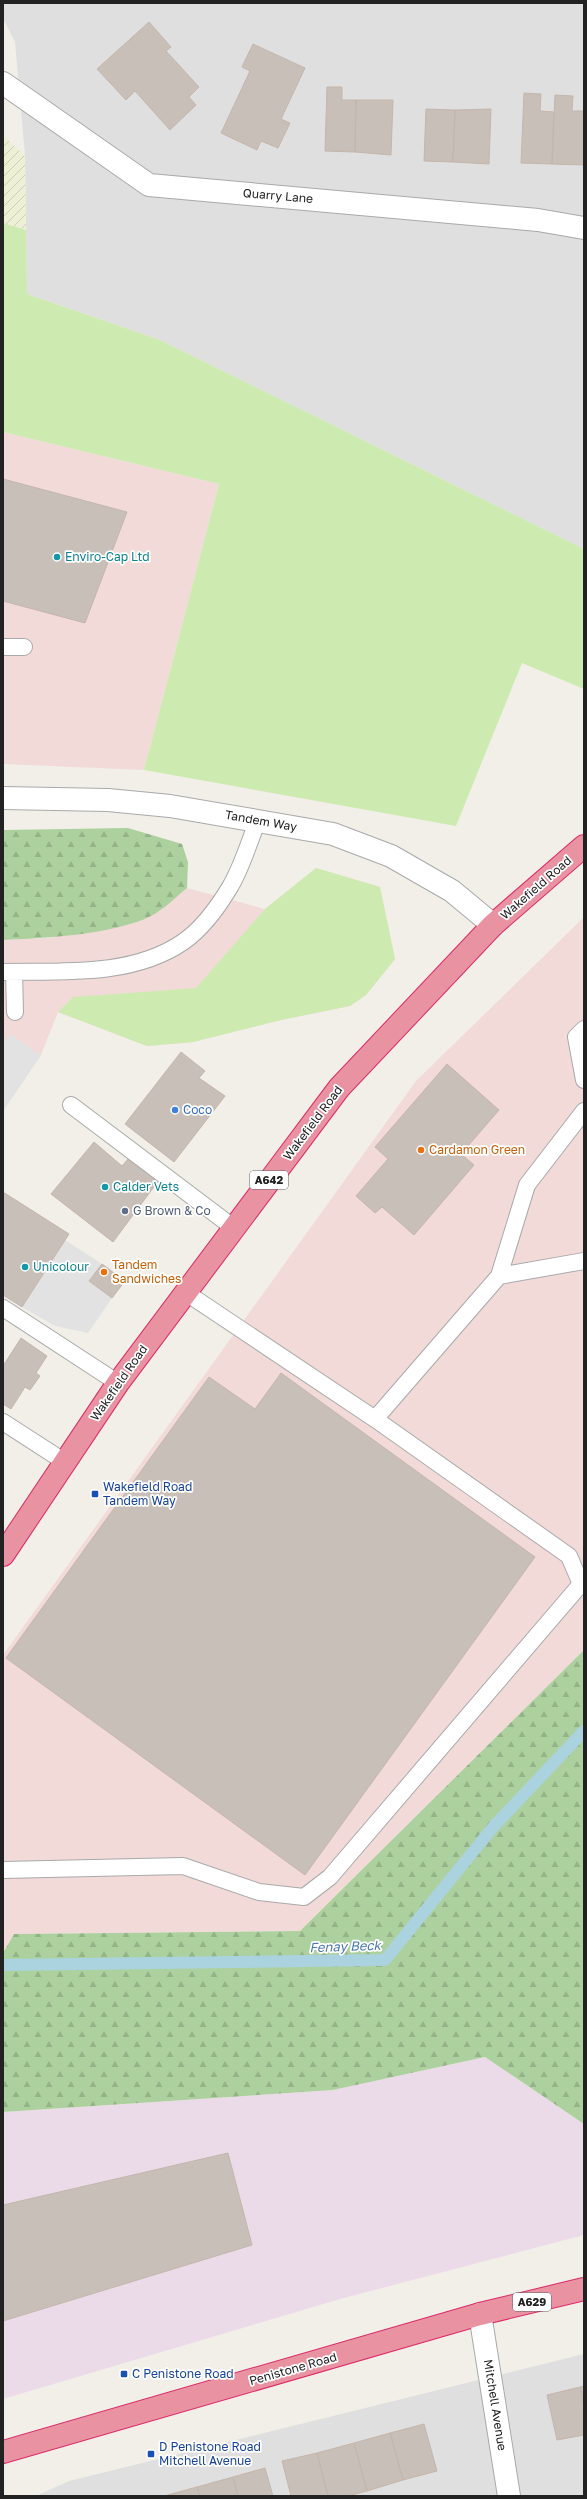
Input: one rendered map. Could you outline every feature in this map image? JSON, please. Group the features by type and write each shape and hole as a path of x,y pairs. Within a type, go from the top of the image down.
{"highway":[{"name":"Wakefield Road","path":"3,1555 118,1383 339,1088 493,926 584,846"},
{"name":"Penistone Road","path":"3,2452 480,2314 584,2289"}],"street":[{"name":"Quarry Lane","path":"3,83 149,185 538,220 584,228"},
{"name":"Tandem Way","path":"3,798 108,800 170,806 334,834 391,856 452,891 493,926"},
{"name":"Mitchell Avenue","path":"480,2314 509,2496"}],"lane":[{"path":"3,647 24,648"},
{"path":"16,1012 9,972 100,970 151,958 183,942 212,914 231,886 258,820"},
{"path":"584,1029 576,1037 584,1080"},
{"path":"71,1105 234,1228"},
{"path":"375,1419 499,1276 527,1185 584,1111"},
{"path":"499,1276 584,1261"},
{"path":"3,1870 183,1866 259,1892 304,1897 330,1877 581,1584 569,1556 375,1419 185,1292"},
{"path":"3,1308 118,1383"},
{"path":"3,1422 65,1462"}],"shaded area":[{"path":"3,3 584,3 584,549 160,340 27,294 25,156 15,42 3,18"},
{"path":"3,432 219,484 144,770 3,764"},
{"path":"316,868 380,887 395,959 366,995 350,1006 281,1020 193,1042 147,1046 58,1012 41,1055 3,1111 3,940 47,938 151,916 187,888 265,909"},
{"path":"584,917 584,1650 300,1931 14,1934 3,1953 3,1655 416,1081"},
{"path":"10,1034 41,1055 3,1111 3,1044"},
{"path":"65,1240 102,1264 89,1281 112,1298 88,1333 55,1326 22,1307"},
{"path":"485,2057 584,2124 584,2235 340,2299 3,2399 3,2112 333,2090"},
{"path":"584,2354 584,2496 36,2496 69,2481"}],"green space":[{"path":"3,135 25,156 26,230 3,223"},
{"path":"3,223 26,230 27,294 160,340 584,549 584,689 522,663 456,826 144,770 219,484 3,432"},
{"path":"128,828 182,844 188,862 187,888 156,913 135,922 78,934 3,940 3,830"},
{"path":"316,868 380,887 395,959 366,995 350,1006 281,1020 193,1042 147,1046 58,1012 73,997 196,988 265,909"},
{"path":"584,1650 584,2124 485,2057 333,2090 3,2112 3,1953 14,1934 300,1931"}],"building":[{"path":"149,22 171,47 166,51 199,87 189,97 196,105 170,130 135,91 126,100 97,69"},
{"path":"253,44 305,68 281,119 290,123 278,148 261,141 257,150 221,133 250,71 242,67"},
{"path":"327,87 342,87 342,100 356,100 355,152 325,151"},
{"path":"524,93 541,94 540,111 554,112 552,164 521,163"},
{"path":"555,95 573,96 572,111 584,111 584,165 552,164"},
{"path":"356,100 393,100 391,155 355,152"},
{"path":"426,109 455,110 453,162 424,161"},
{"path":"491,109 489,164 453,162 455,110"},
{"name":"Enviro-Cap Ltd","path":"3,479 127,512 85,623 3,601"},
{"name":"Coco","path":"181,1052 205,1071 199,1078 225,1096 174,1162 125,1124"},
{"name":"Cardamon Green","path":"447,1064 499,1110 461,1154 474,1165 414,1235 382,1207 375,1213 356,1196 388,1159 375,1147"},
{"name":"Calder Vets","path":"94,1142 122,1166 129,1158 159,1180 113,1242 51,1194"},
{"name":"Unicolour","path":"3,1192 69,1234 22,1307 3,1295"},
{"name":"Tandem Sandwiches","path":"102,1264 125,1281 112,1298 89,1281"},
{"path":"21,1338 47,1356 36,1373 40,1376 30,1390 25,1387 11,1409 3,1404 3,1366"},
{"path":"281,1373 535,1557 305,1875 6,1658 209,1377 255,1409"},
{"path":"228,2153 252,2245 3,2321 3,2205"},
{"path":"584,2386 584,2405 580,2387"},
{"path":"580,2387 584,2405 584,2435 557,2440 547,2395"},
{"path":"424,2424 437,2471 403,2480 390,2433"},
{"path":"390,2433 403,2480 367,2491 354,2443"},
{"path":"354,2443 367,2491 348,2496 328,2496 317,2453"},
{"path":"317,2453 328,2496 291,2496 282,2461"},
{"path":"265,2468 273,2496 238,2496 233,2477"},
{"path":"233,2477 238,2496 200,2496 197,2487"},
{"path":"197,2487 200,2496 164,2496"}],"waterway":[{"name":"Fenay Beck","path":"3,1965 385,1960 494,1826 584,1731"}],"place":[{"name":"Enviro-Cap Ltd","path":"57,557"},
{"name":"Coco","path":"175,1110"},
{"name":"Cardamon Green","path":"421,1150"},
{"name":"Calder Vets","path":"105,1187"},
{"name":"G Brown & Co","path":"125,1211"},
{"name":"Unicolour","path":"25,1267"},
{"name":"Tandem Sandwiches","path":"104,1272"},
{"name":"Wakefield Road Tandem Way","path":"95,1494"},
{"name":"C Penistone Road","path":"124,2374"},
{"name":"D Penistone Road Mitchell Avenue","path":"151,2454"}]}
